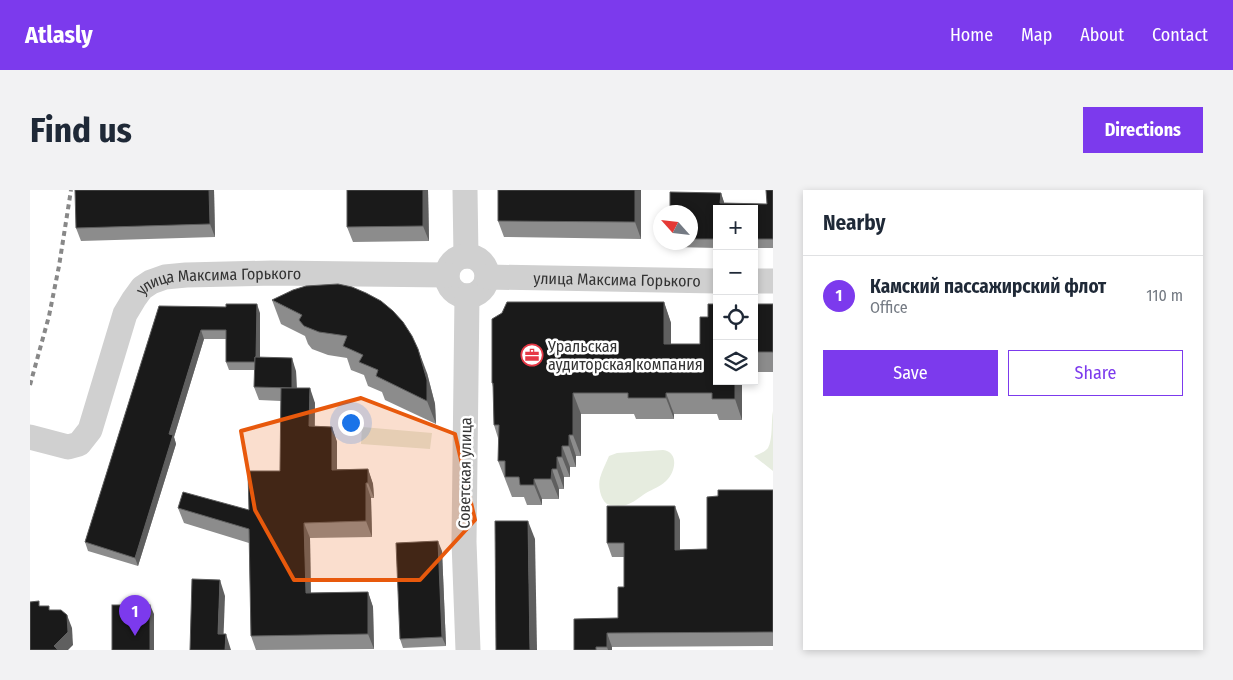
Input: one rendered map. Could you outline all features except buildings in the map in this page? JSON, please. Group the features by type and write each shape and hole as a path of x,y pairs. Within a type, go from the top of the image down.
{"street":[{"path":"465,190 466,256"},
{"path":"466,256 472,256 481,262 487,276 483,288 479,292 460,296 450,288 446,276 455,260 466,256"},
{"name":"улица Максима Горького","path":"30,437 68,447 79,444 90,430 125,314 142,288 151,282 165,277 186,275 272,273 446,276"},
{"name":"улица Максима Горького","path":"487,276 713,281"},
{"path":"758,281 773,281"},
{"name":"Советская улица","path":"467,296 464,550 468,650"}],"highlighted area":[{"path":"361,398 455,434 475,520 420,580 294,580 255,510 241,431"}],"shaded area":[{"path":"773,411 773,471 754,456 768,448 771,440"},
{"path":"362,427 432,433 430,449 361,444"},
{"path":"663,450 672,454 674,458 672,473 664,483 626,505 611,505 605,502 600,492 599,481 609,456 617,453"}],"railway":[{"path":"30,385 49,316 71,190"}],"place":[{"name":"Уральская аудиторская компания","path":"532,355"},
{"name":"Камский пассажирский флот","path":"135,636"}]}
